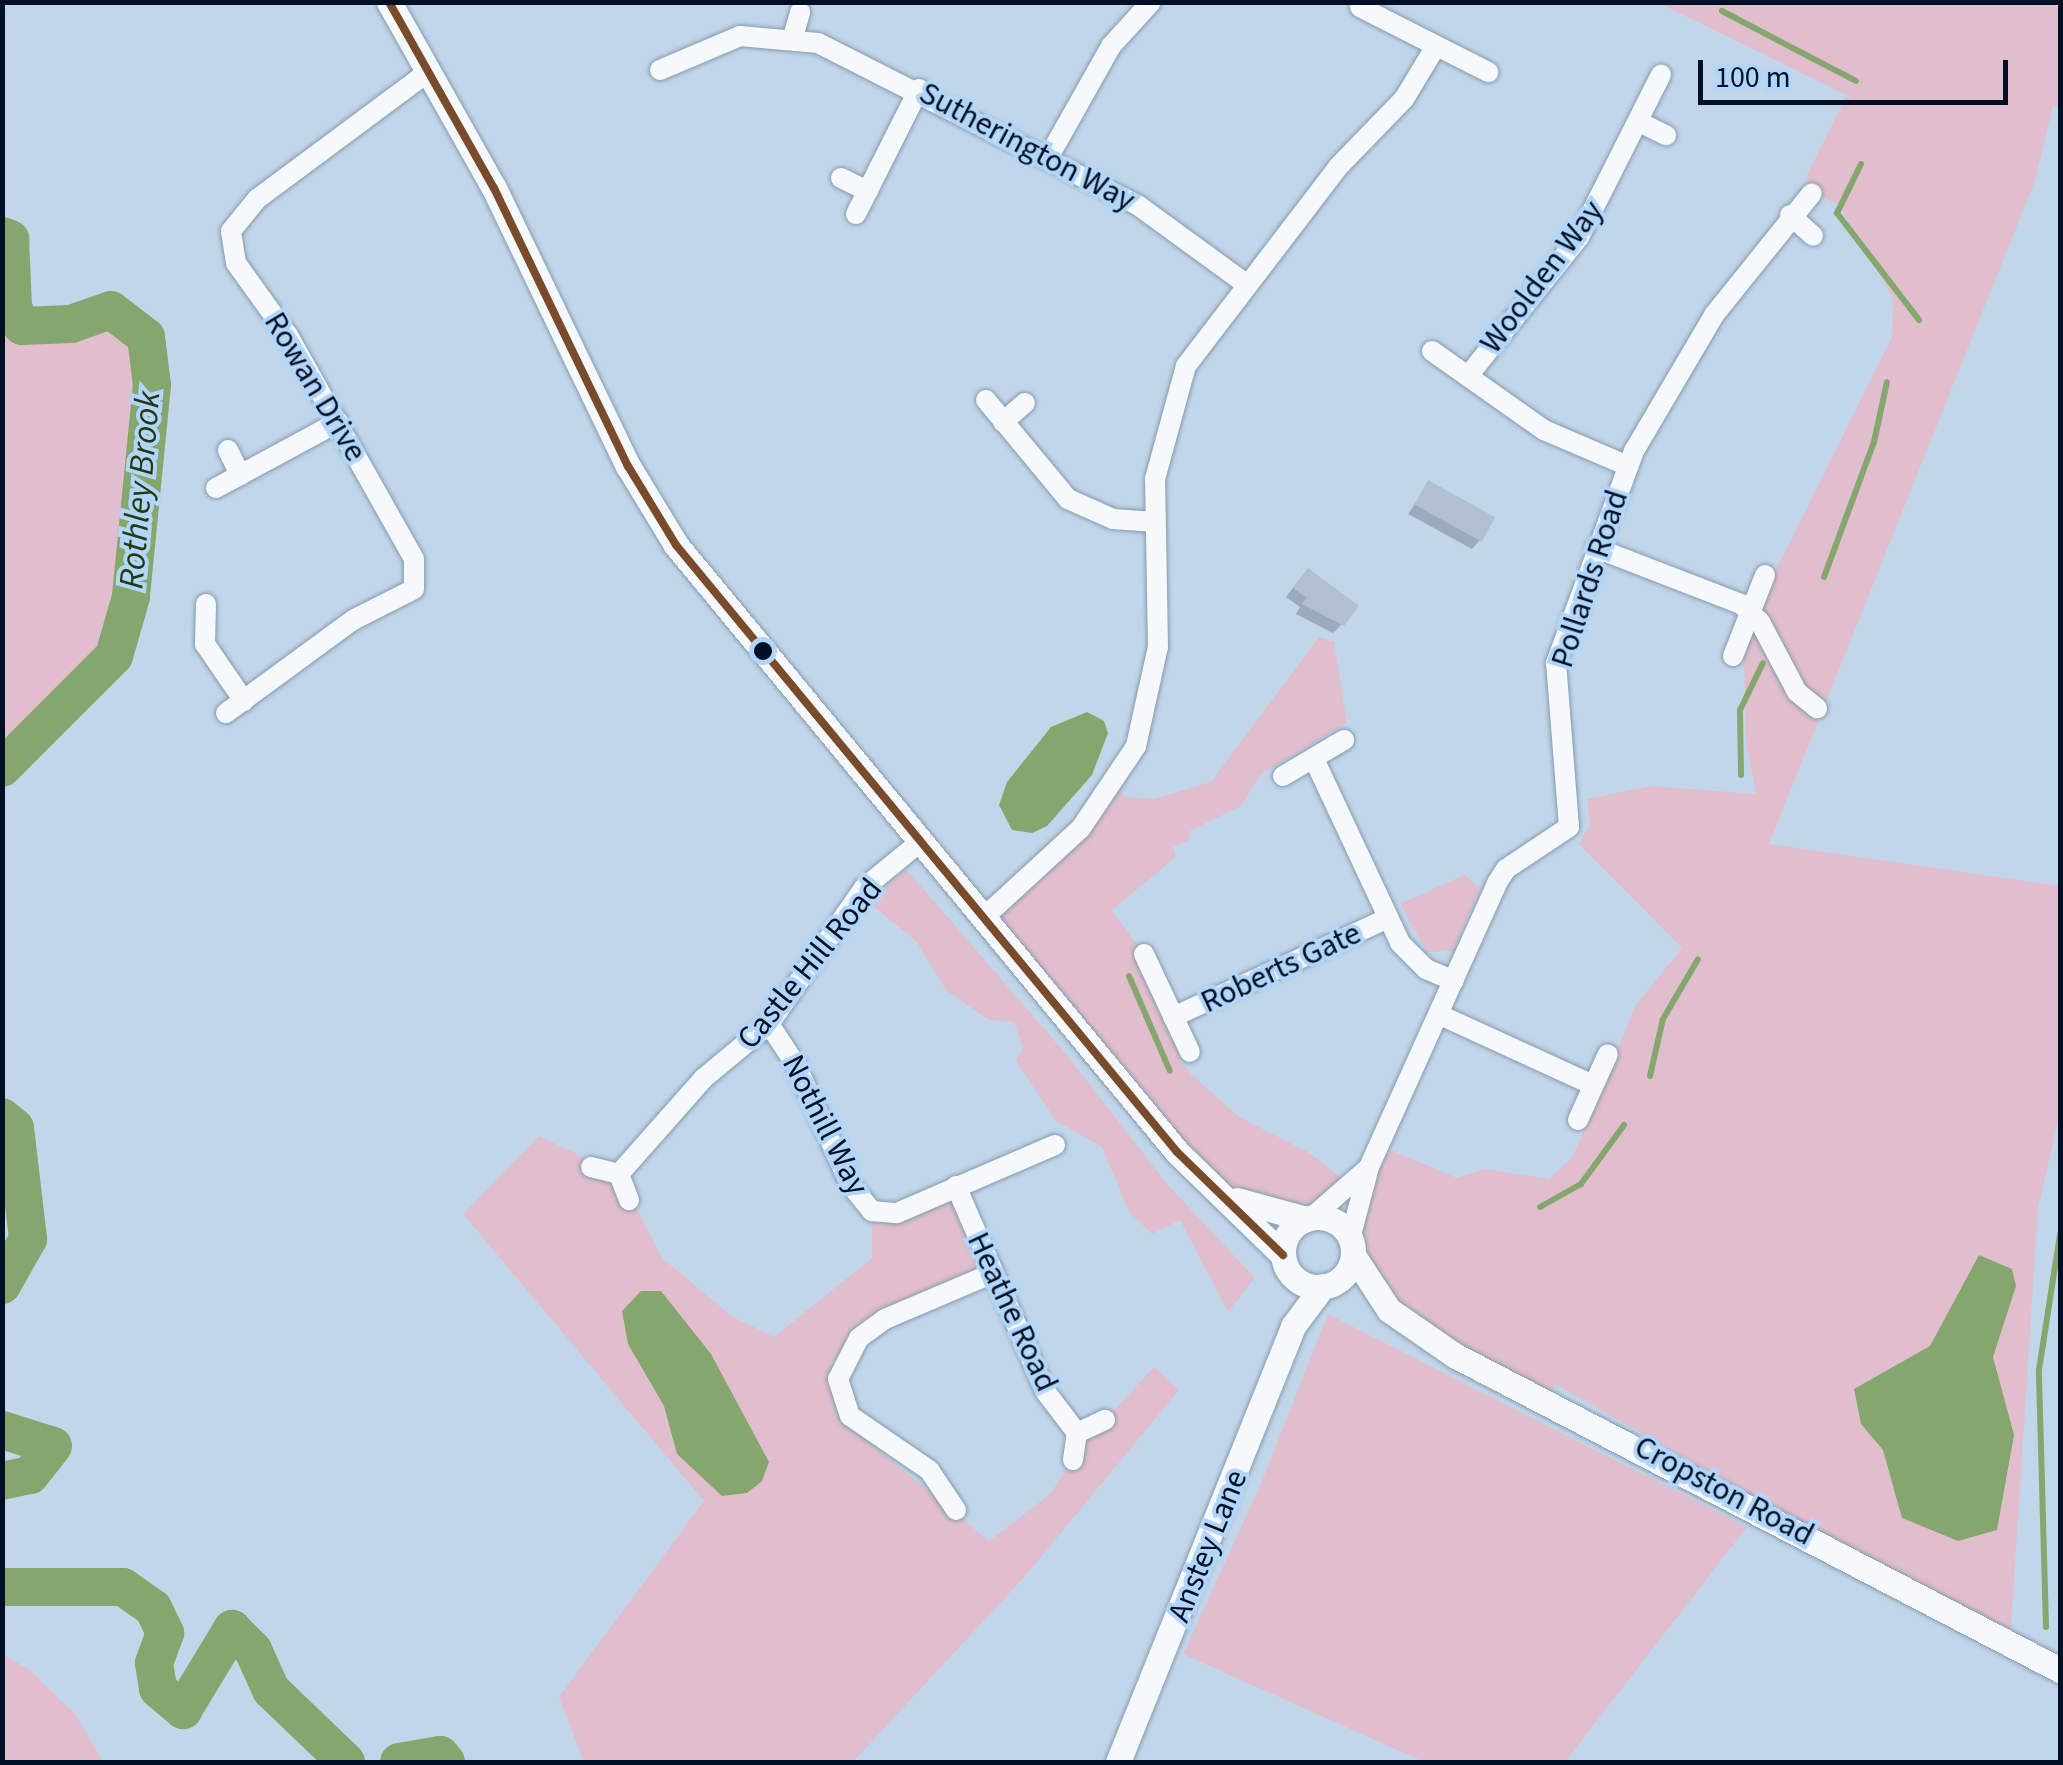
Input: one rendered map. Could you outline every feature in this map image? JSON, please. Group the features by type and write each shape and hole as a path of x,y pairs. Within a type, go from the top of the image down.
{"street":[{"name":"Cropston Road","path":"389,2 676,546 1177,1152 1232,1198 1287,1264 1389,1310 1454,1355 2060,1670"},
{"path":"1048,158 1111,46 1151,2"},
{"path":"1360,7 1488,72"},
{"path":"793,37 800,12"},
{"name":"Sutherington Way","path":"660,70 740,36 793,37 920,89 1153,215 1246,284"},
{"path":"982,919 1081,828 1136,746 1158,646 1155,479 1172,400 1186,366 1338,167 1404,99 1436,46"},
{"name":"Rowan Drive","path":"206,604 205,644 235,708 354,620 414,589 414,559 287,334 245,278 231,231 257,200 428,72"},
{"name":"Woolden Way","path":"1468,376 1579,237 1641,123 1661,75"},
{"path":"856,214 920,89"},
{"path":"1641,123 1666,134"},
{"path":"841,178 868,191"},
{"name":"Pollards Road","path":"1351,1247 1369,1167 1506,869 1569,827 1556,664 1628,466 1714,315 1812,193"},
{"path":"1790,216 1813,236"},
{"path":"1432,351 1544,430 1628,466"},
{"path":"986,400 1068,499 1113,519 1154,522"},
{"path":"1003,422 1025,403"},
{"path":"216,488 338,422"},
{"path":"228,450 240,474"},
{"path":"1596,548 1716,591 1750,611 1797,692 1818,708"},
{"path":"1733,656 1766,576"},
{"path":"1283,776 1344,740"},
{"path":"1314,759 1388,918 1412,958 1454,982"},
{"name":"Castle Hill Road","path":"619,1174 704,1078 768,1024 864,888 920,842"},
{"name":"Roberts Gate","path":"1173,1017 1388,918"},
{"name":"Roberts Gate","path":"1144,954 1190,1052"},
{"path":"1440,1016 1593,1086"},
{"name":"Nothill Way","path":"768,1024 796,1065 860,1202 872,1211 897,1212 1054,1146"},
{"path":"1578,1120 1608,1054"},
{"path":"591,1167 619,1174 629,1200"},
{"name":"Pollards Road","path":"1309,1218 1369,1167"},
{"name":"Heathe Road","path":"956,1186 990,1274 1045,1391 1078,1432"},
{"name":"Cropston Road","path":"1232,1198 1334,1221 1389,1310"},
{"path":"1287,1264 1289,1232 1309,1218"},
{"path":"1329,1284 1351,1247"},
{"name":"Anstey Lane","path":"1287,1264 1293,1326"},
{"path":"956,1510 930,1470 850,1416 840,1393 843,1363 859,1338 912,1306 990,1274"},
{"name":"Anstey Lane","path":"1118,1762 1293,1326 1329,1284"},
{"path":"1073,1460 1078,1432 1106,1420"}],"shaded area":[{"path":"1659,3 2060,3 2060,108 2053,105 2035,181 1769,844 2060,886 2060,1112 2038,1209 2010,1643 1555,1384 1550,1395 1411,1327 1353,1255 1369,1167 1393,1151 1457,1178 1485,1169 1549,1179 1573,1156 1636,1005 1682,948 1579,844 1590,824 1587,799 1651,786 1756,794 1746,742 1744,654 1752,618 1892,337 1893,298 1838,204 1812,193 1807,175 1846,97 1854,99"},
{"path":"3,236 10,239 15,316 22,326 110,318 129,339 146,384 133,449 114,656 3,767"},
{"path":"1319,637 1334,642 1347,723 1261,774 1241,806 1190,831 1189,840 1173,847 1176,857 1112,910 1144,954 1190,1052 1179,1060 1192,1075 1239,1117 1308,1152 1351,1185 1311,1218 1232,1198 982,919 1115,785 1125,797 1154,799 1211,782"},
{"path":"1087,712 1104,721 1108,733 1092,775 1047,826 1032,833 1012,830 999,805 1007,782 1051,727"},
{"path":"907,870 1066,1054 1167,1184 1255,1278 1228,1312 1180,1220 1152,1234 1129,1212 1102,1147 1056,1121 1016,1061 1023,1048 1014,1022 989,1020 946,990 916,941 867,901"},
{"path":"1464,875 1480,888 1453,951 1427,952 1400,904"},
{"path":"539,1136 619,1174 662,1258 733,1317 774,1337 872,1258 872,1211 958,1192 983,1270 902,1311 830,1363 836,1415 989,1541 1050,1494 1073,1460 1077,1433 1105,1420 1154,1367 1179,1390 1027,1574 853,1762 584,1762 559,1697 704,1501 463,1214"},
{"path":"1979,1255 2012,1269 2016,1286 1993,1357 2014,1435 1997,1530 1958,1541 1902,1518 1883,1450 1861,1424 1854,1389 1930,1346"},
{"path":"641,1291 661,1291 711,1354 769,1462 762,1481 747,1493 722,1496 677,1454 664,1406 628,1344 622,1311"},
{"path":"1328,1314 1747,1527 1565,1762 1424,1762 1183,1654 1260,1486"},
{"path":"3,1654 30,1670 76,1715 103,1762 3,1762"}],"building":[{"path":"1428,480 1495,517 1482,542 1414,504"},
{"path":"1308,568 1359,606 1344,626 1302,604 1307,598 1293,588"}],"waterway":[{"path":"1722,11 1856,81"},
{"path":"1861,164 1837,213 1919,320"},
{"name":"Rothley Brook","path":"2,236 10,239 13,308 22,326 71,324 111,310 146,337 152,385 131,597 114,656 2,768"},
{"path":"1824,577 1874,442 1887,382"},
{"path":"1741,775 1740,710 1763,663"},
{"path":"1650,1076 1663,1019 1698,959"},
{"path":"1129,976 1170,1071"},
{"name":"Rothley Brook","path":"2,1117 15,1128 28,1239 2,1285"},
{"path":"1540,1207 1581,1184 1624,1125"},
{"path":"2046,1627 2039,1370 2060,1234"},
{"name":"Rothley Brook","path":"2,1430 53,1446 30,1475 2,1481"},
{"name":"Rothley Brook","path":"2,1587 123,1587 153,1608 165,1633 154,1663 158,1689 183,1710 232,1629 253,1650 271,1690 346,1762"},
{"name":"Rothley Brook","path":"399,1762 440,1755 446,1762"}],"transit line":[{"path":"389,2 494,188 628,466 676,545 1177,1152 1283,1255"}]}
